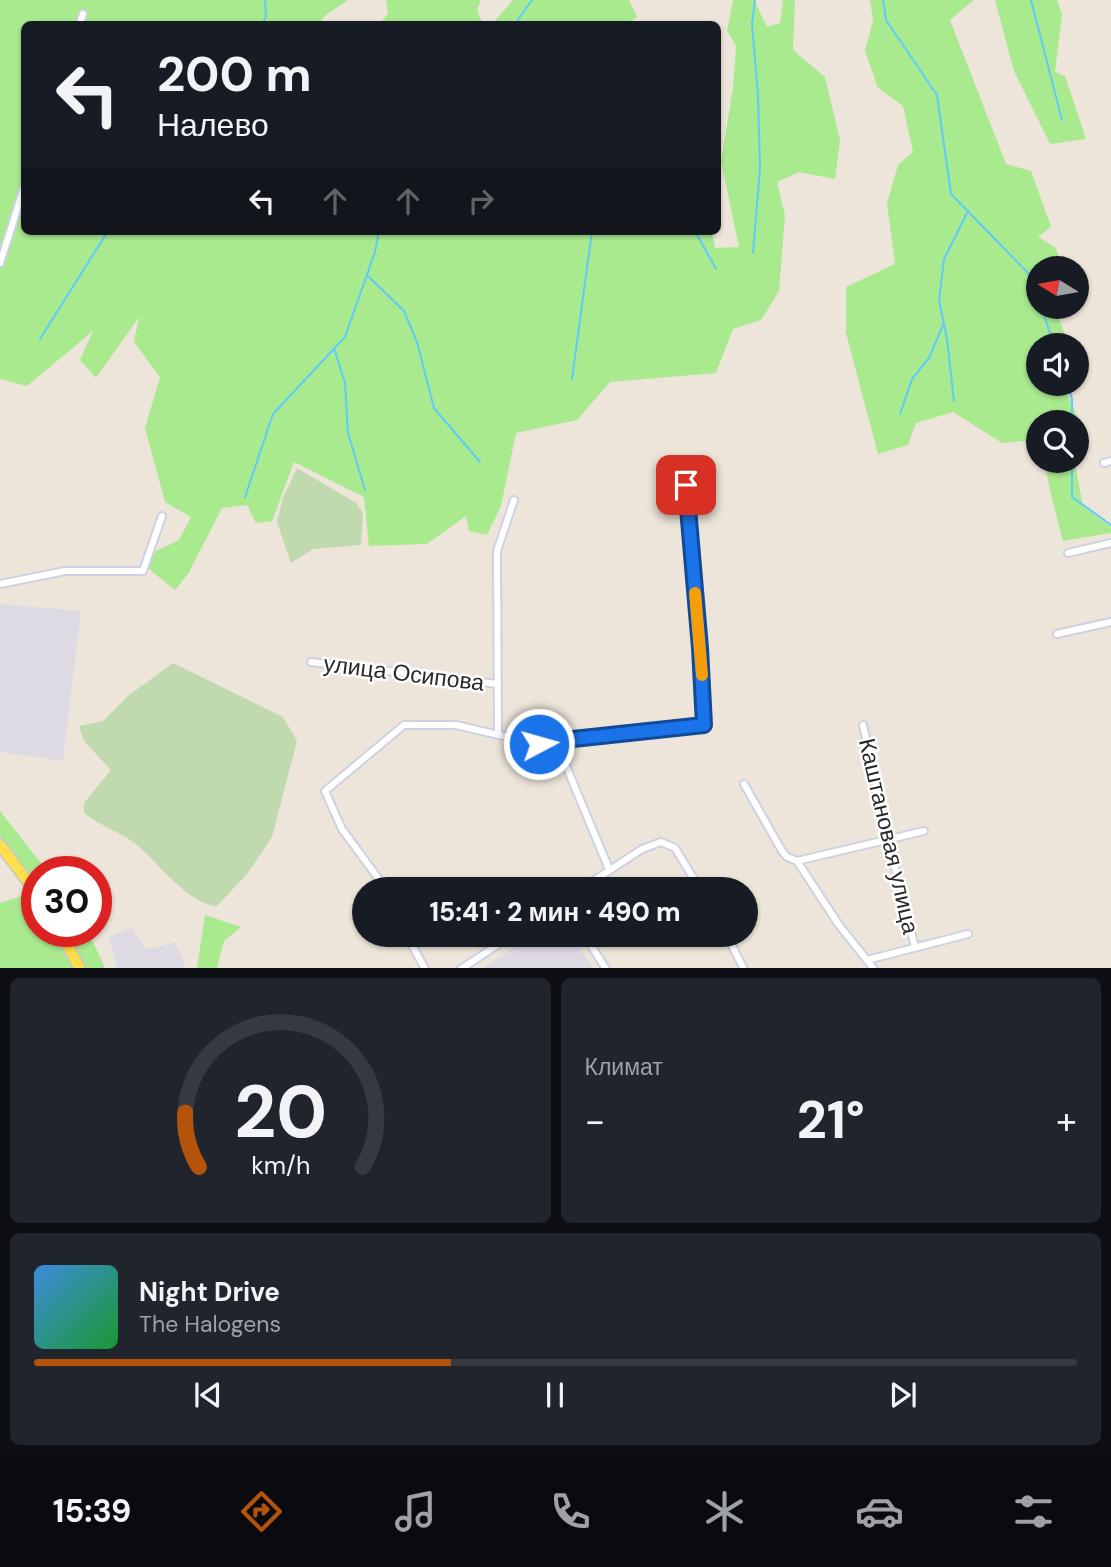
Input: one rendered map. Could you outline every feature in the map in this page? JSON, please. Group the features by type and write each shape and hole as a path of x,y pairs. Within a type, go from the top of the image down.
{"main road":[{"path":"0,845 21,873"},
{"path":"69,947 80,968"}],"street":[{"path":"81,21 83,14"},
{"path":"0,263 21,197"},
{"path":"377,877 342,829 325,791 404,725 456,725 559,749 573,739 704,725 686,485"},
{"path":"498,734 497,551 514,500"},
{"path":"0,584 65,571 144,571 162,516"},
{"path":"1068,552 1111,543"},
{"path":"1057,634 1111,622"},
{"name":"улица Осипова","path":"311,662 498,684"},
{"name":"Каштановая улица","path":"863,725 915,947"},
{"path":"559,749 609,869"},
{"path":"744,784 782,851 787,857 797,861 925,831"},
{"path":"598,877 642,849 661,842 674,848 692,877"},
{"path":"797,861 839,925 874,968"},
{"path":"867,960 968,934"},
{"path":"413,947 425,968"},
{"path":"461,968 494,947"},
{"path":"592,947 606,968"},
{"path":"733,947 744,968"}],"shaded area":[{"path":"0,604 81,611 63,761 0,752"},
{"path":"131,928 145,948 151,949 175,942 186,968 117,968 112,947 112,936"},
{"path":"514,947 580,947 593,968 484,968"}],"green space":[{"path":"0,0 348,0 321,21 21,21 21,235 713,235 715,248 739,247 721,161 733,88 736,46 727,31 733,0 754,0 767,27 780,23 783,0 795,0 793,50 825,77 840,140 835,179 799,172 777,182 785,216 779,291 761,320 733,329 716,373 610,382 577,420 516,433 501,506 487,535 469,531 466,516 427,544 369,546 364,497 294,462 272,521 256,523 247,505 222,508 188,574 175,590 149,569 154,552 179,540 191,517 165,502 145,428 160,377 134,342 139,317 96,378 80,360 93,331 27,386 0,379"},
{"path":"386,0 481,0 477,10 482,21 382,21 388,13"},
{"path":"513,0 629,0 637,17 631,21 495,21"},
{"path":"870,0 974,0 950,20 1006,164 1031,171 1051,227 1038,237 1056,248 1058,256 1026,256 1026,319 1059,319 1064,333 1026,333 1026,396 1068,396 1074,410 1026,410 1026,441 1002,443 953,412 916,423 908,445 878,454 846,333 846,287 895,264 887,203 898,165 913,152 903,106 878,88 865,51 873,20"},
{"path":"995,0 1057,0 1062,14 1055,72 1065,76 1086,139 1050,144 1014,71"},
{"path":"297,468 356,503 363,513 361,545 313,549 291,563 277,522 283,498"},
{"path":"1047,473 1077,473 1083,506 1111,527 1111,533 1063,541"},
{"path":"173,663 283,717 297,741 272,837 247,874 217,906 195,898 136,844 84,813 84,803 111,770 84,741 79,726 103,721 129,695"},
{"path":"0,811 35,856 21,856 21,864 0,836"},
{"path":"21,896 21,947 61,947 73,968 0,968 0,903"},
{"path":"205,915 241,927 224,941 217,968 197,968"},
{"path":"75,947 95,947 105,968 86,968"}],"waterway":[{"path":"264,21 265,0"},
{"path":"517,21 532,0"},
{"path":"753,253 760,168 752,24 755,0"},
{"path":"883,0 886,20 937,95 951,194 1026,271"},
{"path":"1031,0 1062,120"},
{"path":"954,401 947,339 939,300 944,259 967,213"},
{"path":"40,339 105,235"},
{"path":"245,497 273,414 345,337 375,252 378,235"},
{"path":"572,379 591,235"},
{"path":"697,235 716,269"},
{"path":"368,276 404,311 417,342 434,408 480,462"},
{"path":"1045,319 1050,333"},
{"path":"900,414 912,379 929,358 943,325"},
{"path":"334,348 345,383 348,433 365,490"},
{"path":"1071,396 1072,410"},
{"path":"1072,473 1072,497 1111,525"}],"slow traffic":[{"path":"695,593 702,675"}],"route":[{"path":"539,744 559,749 573,739 704,725 686,485"}]}
